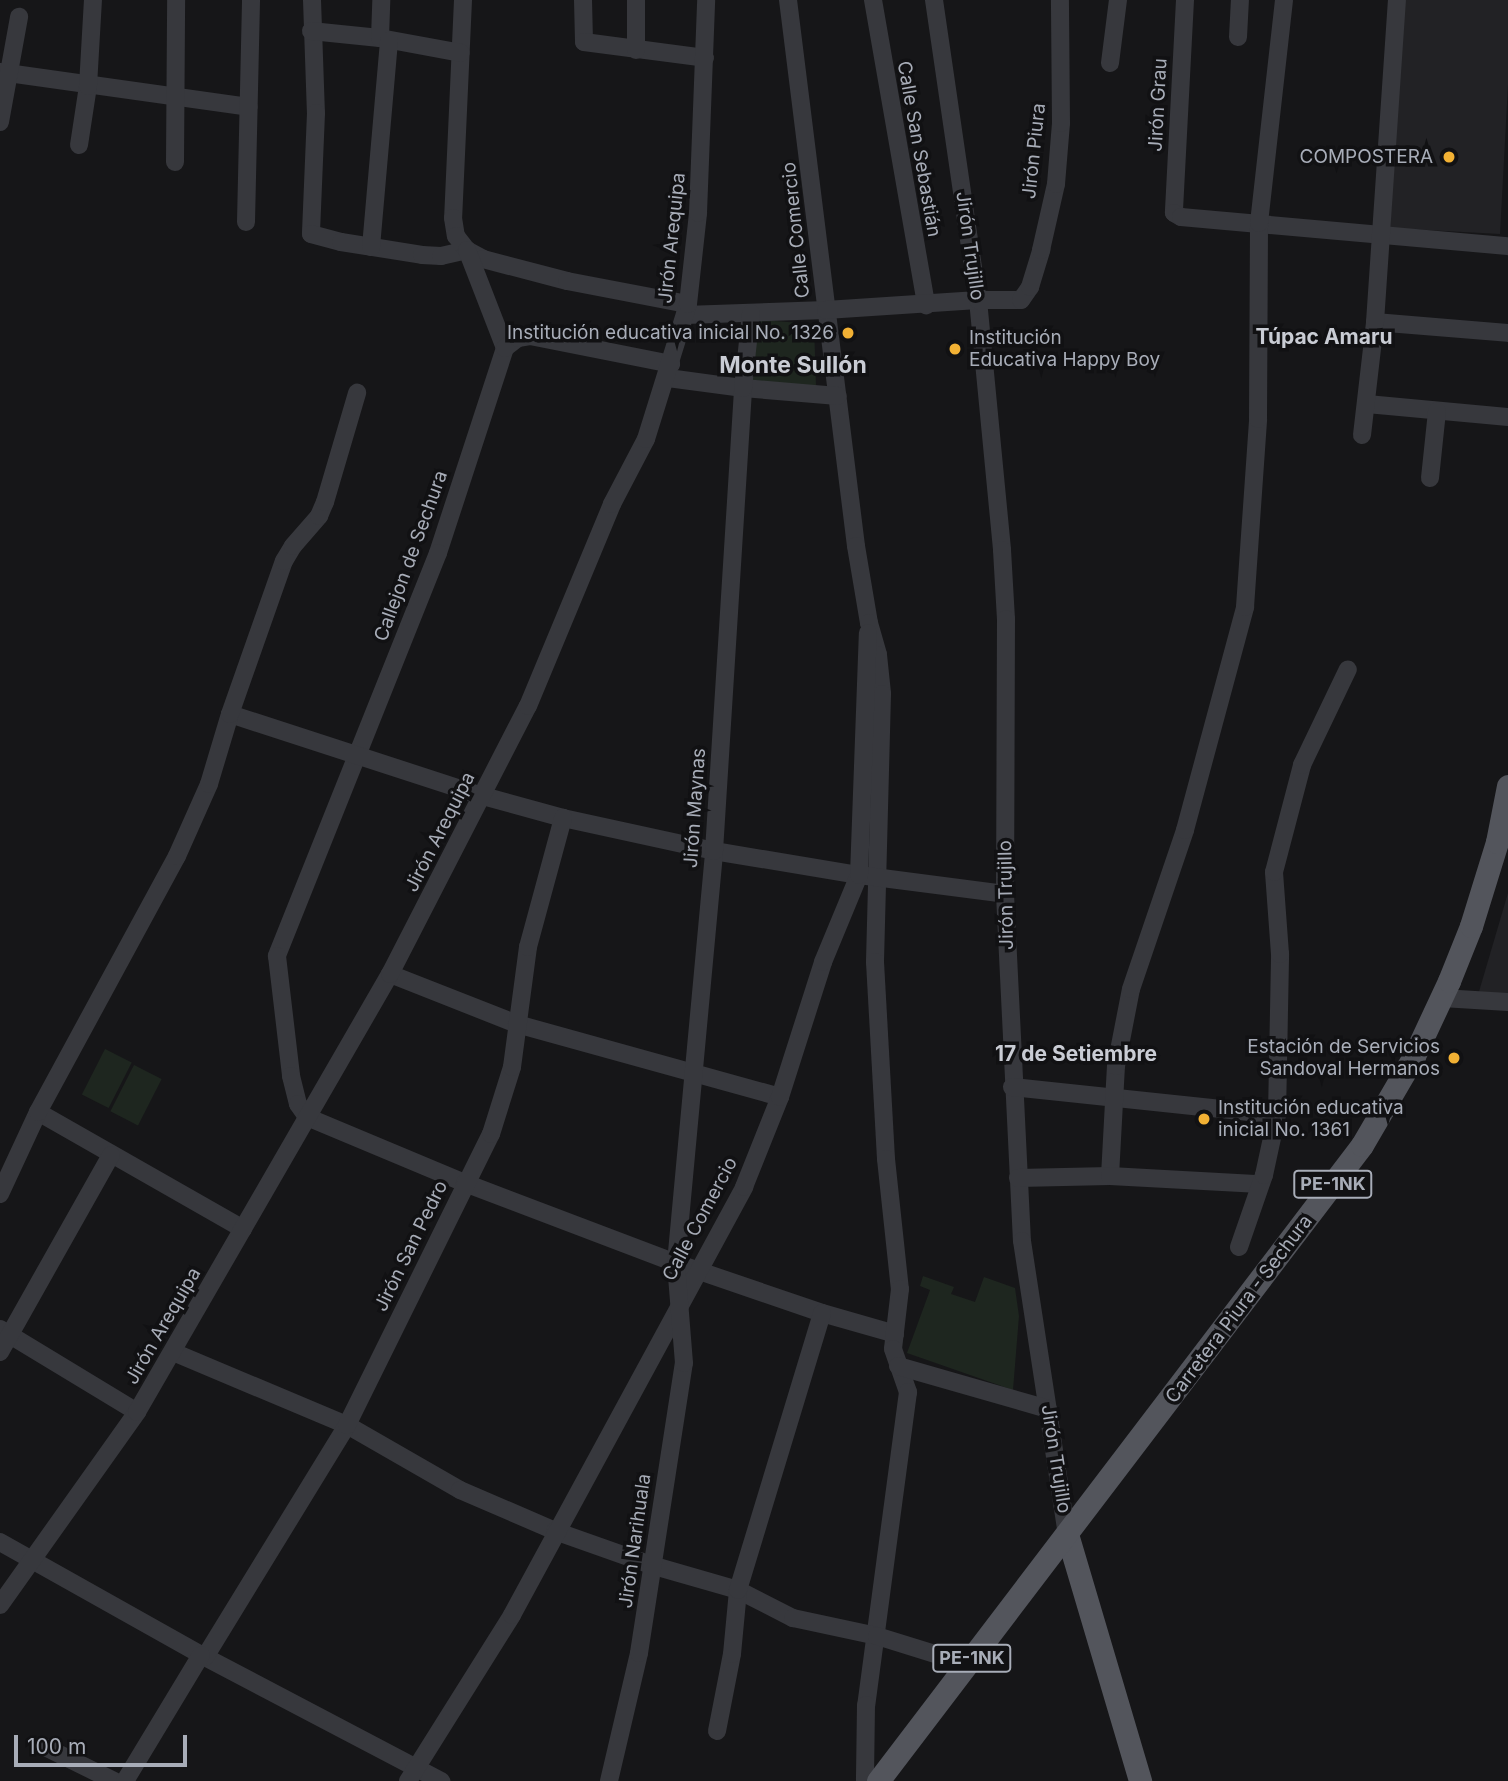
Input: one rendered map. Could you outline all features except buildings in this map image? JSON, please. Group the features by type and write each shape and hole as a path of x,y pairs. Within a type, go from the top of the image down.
{"main road":[{"name":"Carretera Piura - Sechura","path":"878,1781 1362,1145 1414,1056 1443,998 1475,913 1497,842 1508,786"},
{"name":"Jirón Trujillo","path":"1067,1534 1140,1781"}],"street":[{"path":"79,145 88,86 93,0"},
{"path":"175,162 176,0"},
{"path":"246,222 251,0"},
{"path":"312,0 316,113 311,234 371,247 441,256 467,250 483,258 567,281 687,309 751,313 978,300"},
{"path":"371,247 384,39 381,0"},
{"path":"463,0 453,218 456,236 467,250 505,348 518,338 530,336 743,388 838,396"},
{"path":"583,0 584,41 705,58"},
{"path":"636,0 636,50"},
{"name":"Jirón Arequipa","path":"0,1605 137,1412 390,974 528,706 612,504 646,439 670,371 687,309 698,213 706,0"},
{"name":"Calle Comercio","path":"788,0 856,546 869,622 878,655 882,694 878,878 874,919 886,1159 900,1289 893,1349 908,1392 908,1407 866,1706 865,1781"},
{"name":"Calle San Sebastián","path":"873,0 895,141 926,305"},
{"name":"Jirón Trujillo","path":"934,0 978,300 1004,592 1005,894 1012,1087 1026,1282 1067,1534"},
{"name":"Jirón Piura","path":"978,300 1021,300 1034,275 1056,184 1060,124 1060,0"},
{"path":"1110,63 1118,0"},
{"name":"Jirón Grau","path":"1185,0 1174,213 1181,217 1259,223"},
{"path":"1238,37 1240,0"},
{"path":"1110,1176 1112,1098 1132,989 1185,830 1245,607 1258,419 1259,223 1284,0"},
{"path":"1362,435 1375,322 1397,0"},
{"path":"0,122 4,72 19,18"},
{"path":"311,31 384,39 461,53"},
{"path":"4,72 249,107"},
{"path":"1259,223 1508,246"},
{"name":"Jirón Maynas","path":"677,1305 676,1263 714,851 743,388 751,313"},
{"path":"1375,322 1508,333"},
{"name":"Callejon de Sechura","path":"307,1118 298,1104 292,1083 277,956 438,552 505,348"},
{"path":"0,1194 38,1112 177,856 209,784 230,714 284,561 293,546 319,516 325,502 357,393"},
{"path":"1367,404 1508,417"},
{"path":"1430,478 1437,411"},
{"name":"Calle Comercio","path":"413,1774 512,1615 677,1305 744,1187 780,1097 823,962 859,875 869,622"},
{"path":"1239,1247 1260,1184 1277,1115 1280,944 1275,873 1303,765 1349,669"},
{"path":"230,714 358,757 563,818 714,851 878,878 1005,894"},
{"name":"Jirón San Pedro","path":"125,1781 347,1425 491,1134 512,1067 528,947 563,818"},
{"path":"390,974 517,1024 780,1097"},
{"path":"1443,998 1508,1002"},
{"path":"1012,1087 1277,1115"},
{"path":"38,1112 243,1229"},
{"path":"307,1118 465,1183 676,1263 822,1314 895,1334"},
{"path":"0,1352 6,1332 111,1155"},
{"path":"1018,1178 1110,1176 1260,1184"},
{"name":"Jirón Narihuala","path":"609,1781 639,1653 684,1363 677,1305"},
{"path":"717,1731 732,1654 738,1590 822,1314"},
{"path":"6,1332 137,1412"},
{"path":"173,1352 347,1425 460,1490 555,1531 651,1565 738,1590 793,1618 877,1636 967,1664"},
{"path":"898,1366 1048,1409"},
{"path":"0,1542 413,1774 441,1781"},
{"path":"47,1748 114,1781"}],"shaded area":[{"name":"COMPOSTERA","path":"1403,0 1508,0 1508,85 1500,234 1390,228"},
{"path":"762,320 814,324 816,386 753,382 751,378 757,325"},
{"path":"1508,893 1508,996 1478,995"},
{"path":"105,1049 132,1063 109,1108 82,1094"},
{"path":"134,1065 162,1079 138,1125 110,1111"},
{"path":"923,1276 954,1287 951,1294 975,1302 984,1277 1015,1288 1019,1316 1013,1390 907,1353 930,1290 920,1286"}],"place":[{"name":"COMPOSTERA","path":"1449,157"},
{"name":"Institución educativa inicial No. 1326","path":"848,333"},
{"name":"Institución Educativa Happy Boy","path":"955,349"},
{"name":"Estación de Servicios Sandoval Hermanos","path":"1454,1058"},
{"name":"Institución educativa inicial No. 1361","path":"1204,1119"}],"district":[{"name":"Túpac Amaru","path":"1324,337"},
{"name":"Monte Sullón","path":"793,365"},
{"name":"17 de Setiembre","path":"1076,1054"}]}
